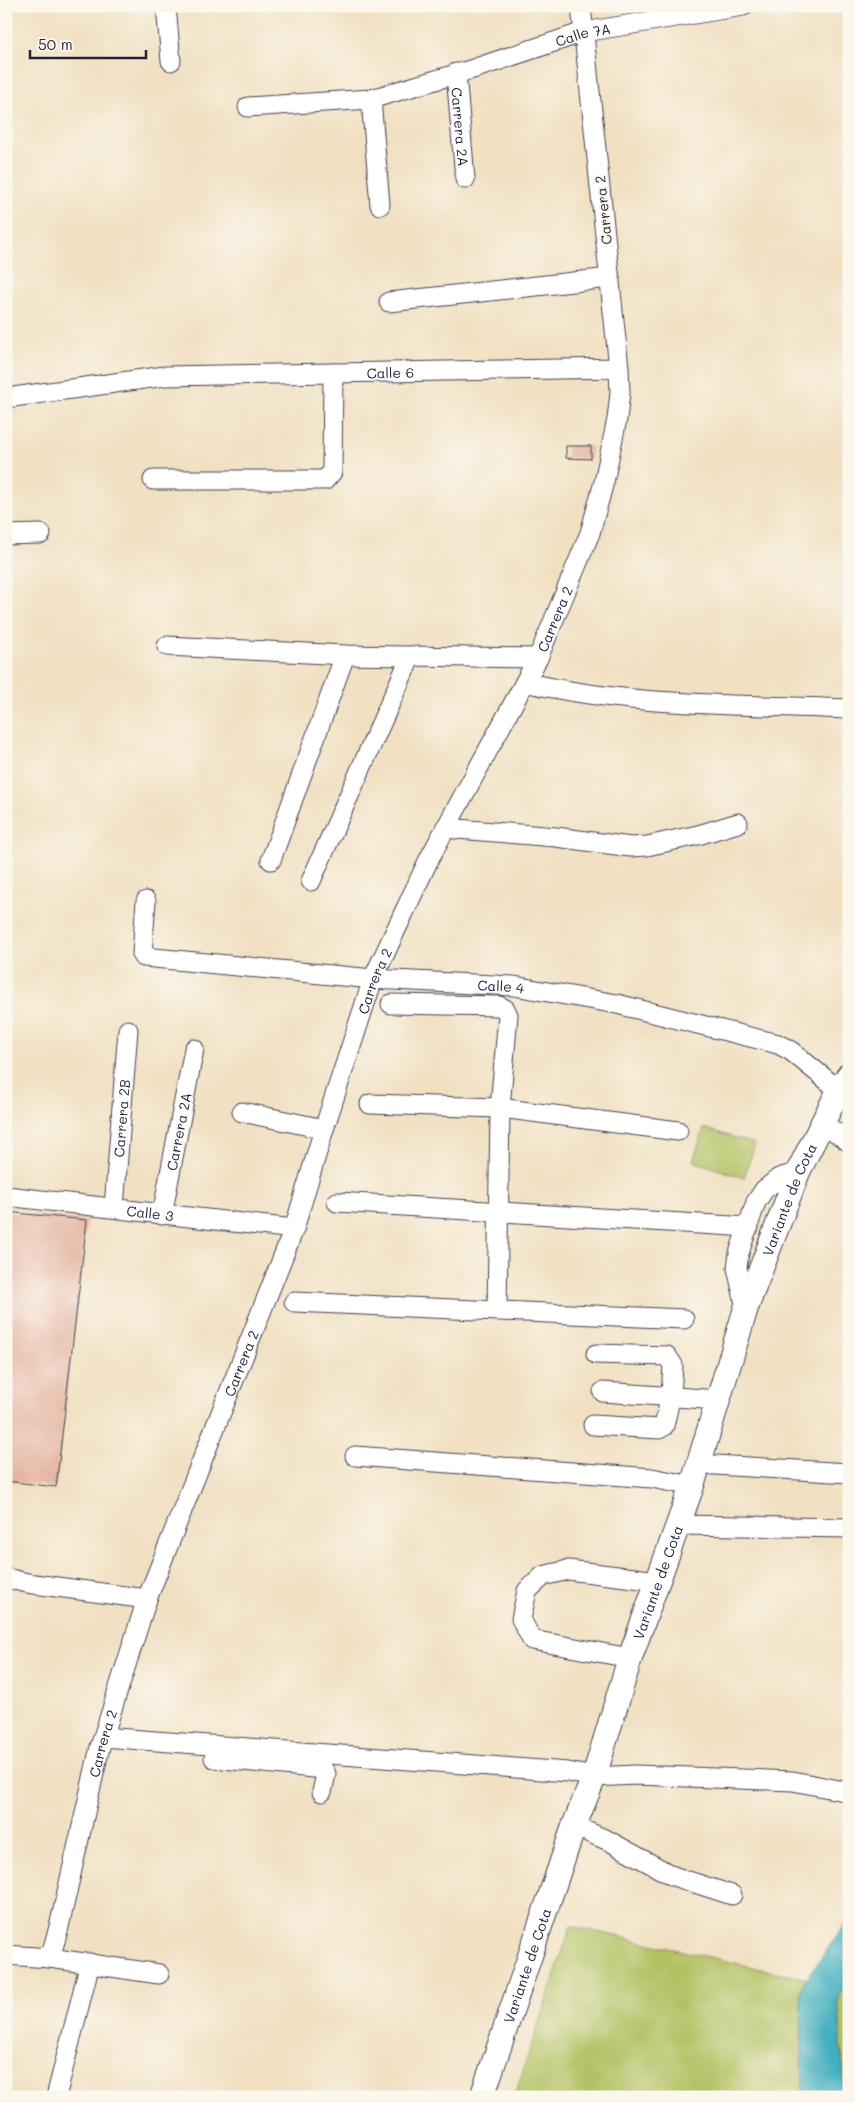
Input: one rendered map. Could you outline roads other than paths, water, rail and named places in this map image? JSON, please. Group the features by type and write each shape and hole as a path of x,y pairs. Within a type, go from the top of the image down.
{"main road":[{"name":"Variante de Cota","path":"482,2097 574,1826 594,1777 630,1658 692,1486 746,1308 798,1172 844,1082"}],"street":[{"path":"166,6 171,61"},
{"name":"Carrera 2","path":"50,1958 59,1927 101,1742 147,1599 294,1229 324,1128 373,979 429,860 538,658 590,533 604,482 617,419 620,393 619,368 581,6"},
{"name":"Calle 7A","path":"248,107 371,99 584,32 743,6"},
{"name":"Carrera 2A","path":"456,73 465,179"},
{"path":"371,99 380,205"},
{"path":"390,302 610,278"},
{"name":"Calle 6","path":"6,398 161,376 619,368"},
{"path":"153,480 325,480 332,472 334,373"},
{"path":"6,535 40,534"},
{"path":"167,646 345,655 538,658"},
{"path":"271,860 345,655"},
{"path":"311,881 411,656"},
{"path":"525,682 611,696 750,706 849,709"},
{"path":"446,828 647,846 698,835 738,823"},
{"name":"Calle 4","path":"146,900 142,954 144,956 373,979 514,986 617,1004 778,1044 844,1082"},
{"path":"391,1004 499,1006 505,1009 508,1015 500,1108 497,1311"},
{"name":"Carrera 2B","path":"114,1207 128,1030"},
{"name":"Carrera 2A","path":"162,1215 194,1049"},
{"path":"370,1104 500,1108 678,1131"},
{"path":"242,1112 324,1128"},
{"path":"822,1123 849,1142"},
{"path":"746,1308 737,1268 739,1253 756,1202 764,1190 779,1178 798,1172"},
{"name":"Calle 3","path":"6,1196 294,1229"},
{"path":"337,1202 749,1227"},
{"path":"294,1302 684,1320"},
{"path":"593,1425 659,1429 664,1426 671,1395 673,1365 667,1356 596,1354"},
{"path":"603,1392 671,1395 719,1400"},
{"path":"355,1456 652,1478 692,1486"},
{"path":"698,1464 849,1473"},
{"path":"677,1525 849,1528"},
{"path":"630,1658 532,1640 521,1619 527,1591 543,1576 568,1570 659,1581"},
{"path":"6,1578 45,1586 147,1599"},
{"path":"101,1742 568,1772 594,1777 636,1775 793,1781 849,1792"},
{"path":"101,1742 323,1769 326,1774 322,1792"},
{"path":"574,1826 609,1841 673,1876 732,1895"},
{"path":"6,1955 50,1958 159,1974"},
{"path":"56,2097 90,1963"}],"water":[{"path":"849,1918 849,1985 838,1996 845,2097 803,2097 801,1987"}]}
